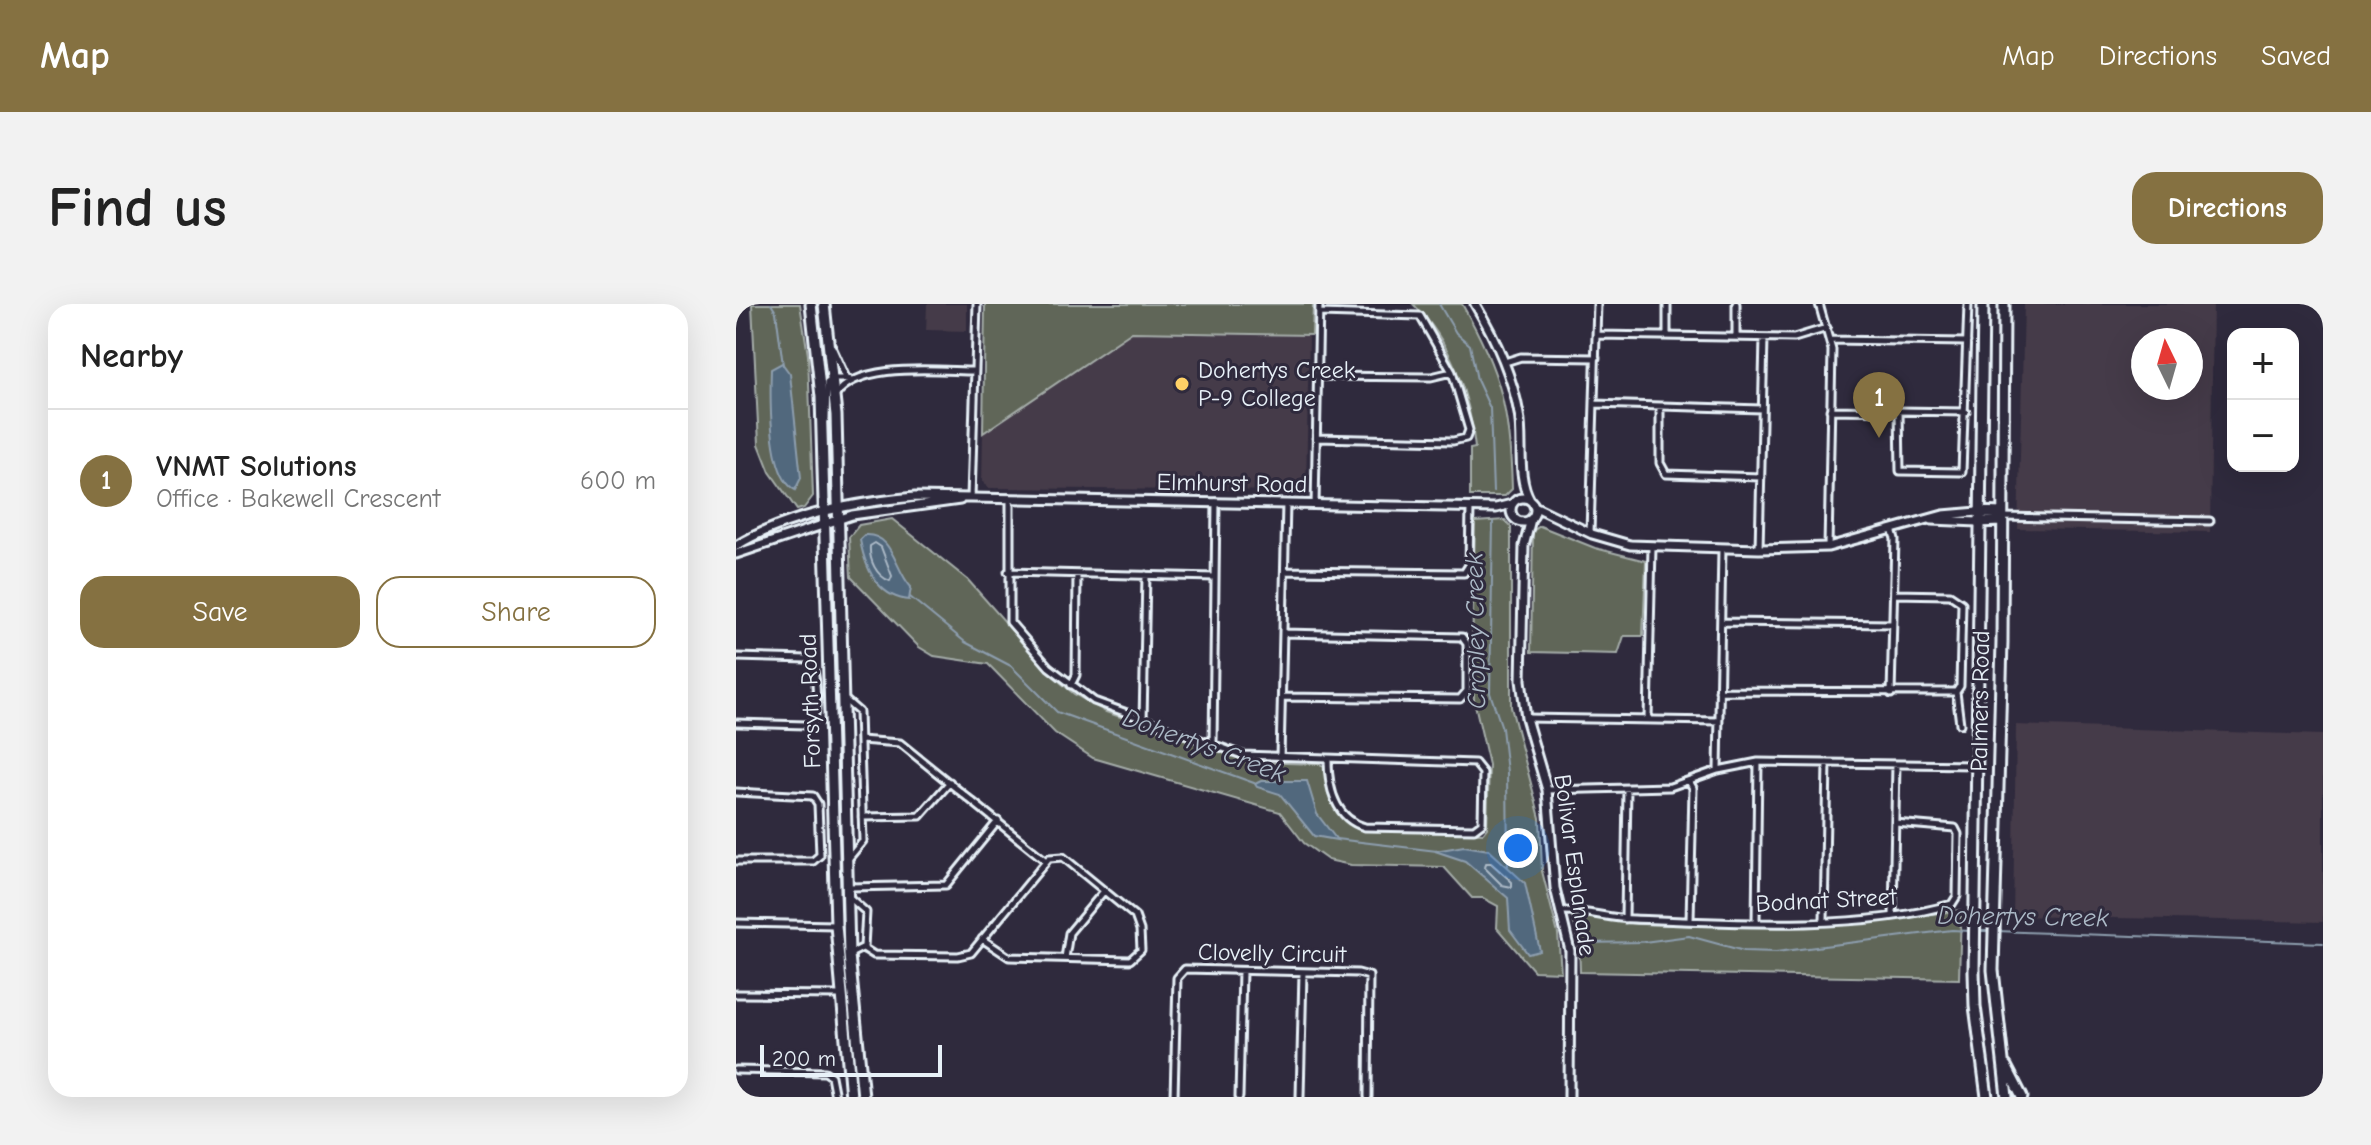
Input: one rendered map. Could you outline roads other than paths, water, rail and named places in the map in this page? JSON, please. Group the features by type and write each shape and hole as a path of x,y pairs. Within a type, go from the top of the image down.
{"highway":[{"name":"Forsyth Road","path":"811,304 817,334 822,448 836,925 851,1097"},
{"name":"Forsyth Road","path":"824,304 835,400 849,858 849,955 863,1097"},
{"name":"Palmers Road","path":"1983,304 1974,971 1975,1006 1987,1097"},
{"name":"Palmers Road","path":"2004,304 2002,642 1993,970 2007,1097"},
{"path":"1978,517 2001,517"},
{"path":"836,925 849,925"},
{"path":"840,995 852,996"},
{"path":"2000,1052 2022,1097"}],"street":[{"path":"969,498 977,304"},
{"path":"1315,505 1319,304"},
{"path":"1475,304 1505,362 1519,411 1523,483 1532,503 1549,517 1590,533 1652,547 1722,549 1828,547 1926,520 1978,517"},
{"path":"1590,533 1597,304"},
{"path":"1667,304 1667,336"},
{"path":"1736,304 1736,337"},
{"path":"1819,304 1830,340 1828,547"},
{"path":"1899,411 1898,467 1910,473 1962,472 1968,304"},
{"path":"1316,438 1466,438 1467,419 1452,372 1419,315 1319,313"},
{"path":"1597,335 1764,338 1806,336 1827,328"},
{"path":"829,333 843,376 849,379"},
{"path":"1759,549 1764,338"},
{"path":"1830,340 1967,342"},
{"path":"1505,362 1521,357 1596,358"},
{"path":"835,400 841,389 887,370 975,371"},
{"path":"1316,376 1431,377 1452,372"},
{"path":"822,448 826,387 833,379 863,379"},
{"path":"1594,404 1762,409"},
{"path":"1660,406 1660,463 1666,474 1761,477"},
{"path":"1830,410 1966,412"},
{"path":"1523,483 1514,502 1513,518 1523,522 1549,517"},
{"name":"Elmhurst Road","path":"736,546 838,514 915,497 1470,508 1496,508 1514,502 1532,503"},
{"path":"1010,499 1010,622 1049,667 1094,701 1251,757 1280,758 1328,759 1472,763 1480,767 1483,820 1479,827 1365,827 1348,820 1338,807 1328,759"},
{"path":"1213,743 1216,502"},
{"name":"Bolivar Esplanade","path":"1532,503 1532,518 1524,546 1520,641 1526,718 1547,790 1555,888 1571,962 1569,1097"},
{"path":"1280,758 1286,504"},
{"path":"1286,571 1464,573 1469,565 1470,508"},
{"name":"Elmhurst Road","path":"1496,508 1513,518"},
{"path":"2001,517 2210,521"},
{"name":"Elmhurst Road","path":"736,554 824,518"},
{"name":"Bolivar Esplanade","path":"1513,518 1524,546"},
{"path":"1891,694 1892,529"},
{"path":"1648,719 1652,547"},
{"path":"1718,770 1722,549"},
{"path":"1008,572 1215,577"},
{"path":"1071,685 1076,667 1077,574"},
{"path":"1143,721 1146,575"},
{"path":"1894,594 1950,595 1959,599 1963,609 1960,686 1956,692 1960,724"},
{"path":"1721,622 1893,624"},
{"path":"1282,697 1460,699 1467,691 1467,644 1462,637 1283,633"},
{"path":"736,657 808,659 813,668 816,715 812,723 806,725 736,723"},
{"path":"1719,691 1956,692"},
{"path":"843,698 858,709 860,740 862,844 849,858"},
{"path":"1526,718 1719,721"},
{"path":"860,740 900,743 1046,861"},
{"path":"1547,790 1670,787 1718,770 1758,762 1976,765"},
{"path":"1756,922 1758,762"},
{"path":"1824,920 1827,763"},
{"path":"1893,916 1896,764"},
{"path":"1689,781 1693,788 1690,921"},
{"path":"862,817 920,816 950,782"},
{"path":"1625,919 1627,789"},
{"path":"736,792 813,796 818,804 820,855 813,861 736,861"},
{"path":"849,892 946,885 998,821"},
{"name":"Bodnat Street","path":"1561,911 1592,912 1625,919 1756,922 1893,916 1948,906 1957,896 1955,828 1895,823"},
{"path":"863,948 874,955 958,956 971,953 982,939 1046,861 1055,855 1063,857 1138,923 1141,950 1137,957 1003,955 982,939"},
{"path":"1065,958 1069,933 1104,891"},
{"path":"849,892 866,912 863,948"},
{"path":"736,923 836,925"},
{"path":"849,955 863,948"},
{"path":"1239,1097 1242,971"},
{"name":"Clovelly Circuit","path":"1174,1097 1179,972 1242,971 1362,973 1371,979 1368,1097"},
{"path":"1300,1097 1303,972"},
{"path":"736,994 840,995"},
{"path":"736,1070 823,1071 830,1074 835,1097"}],"water":[{"path":"782,363 790,374 801,478 795,490 786,482 780,469 772,435 771,369"},
{"path":"865,535 875,536 888,546 911,587 909,600 889,593 874,579 860,540"},
{"path":"1261,781 1307,781 1317,814 1337,840 1314,836 1280,794 1257,787 1255,784"},
{"path":"1464,846 1489,850 1525,883 1540,951 1528,954 1510,930 1508,898 1465,861 1435,851"}],"waterway":[{"name":"Dohertys Creek","path":"771,304 776,312 783,365"},
{"name":"Cropley Creek","path":"1439,304 1456,333 1470,345 1477,380 1490,408 1493,492"},
{"name":"Cropley Creek","path":"1493,522 1490,693 1502,728 1507,772 1508,866"},
{"name":"Dohertys Creek","path":"910,597 965,642 1011,666 1057,712 1254,783"},
{"name":"Dohertys Creek","path":"1336,839 1437,851"},
{"name":"Dohertys Creek","path":"1582,943 1644,942 1689,936 1744,951 1776,952 1952,930 1970,931"},
{"name":"Dohertys Creek","path":"1976,931 1990,931"},
{"name":"Dohertys Creek","path":"1996,931 2323,943"}],"place":[{"name":"Dohertys Creek P-9 College","path":"1182,384"},
{"name":"VNMT Solutions","path":"1879,438"}]}
